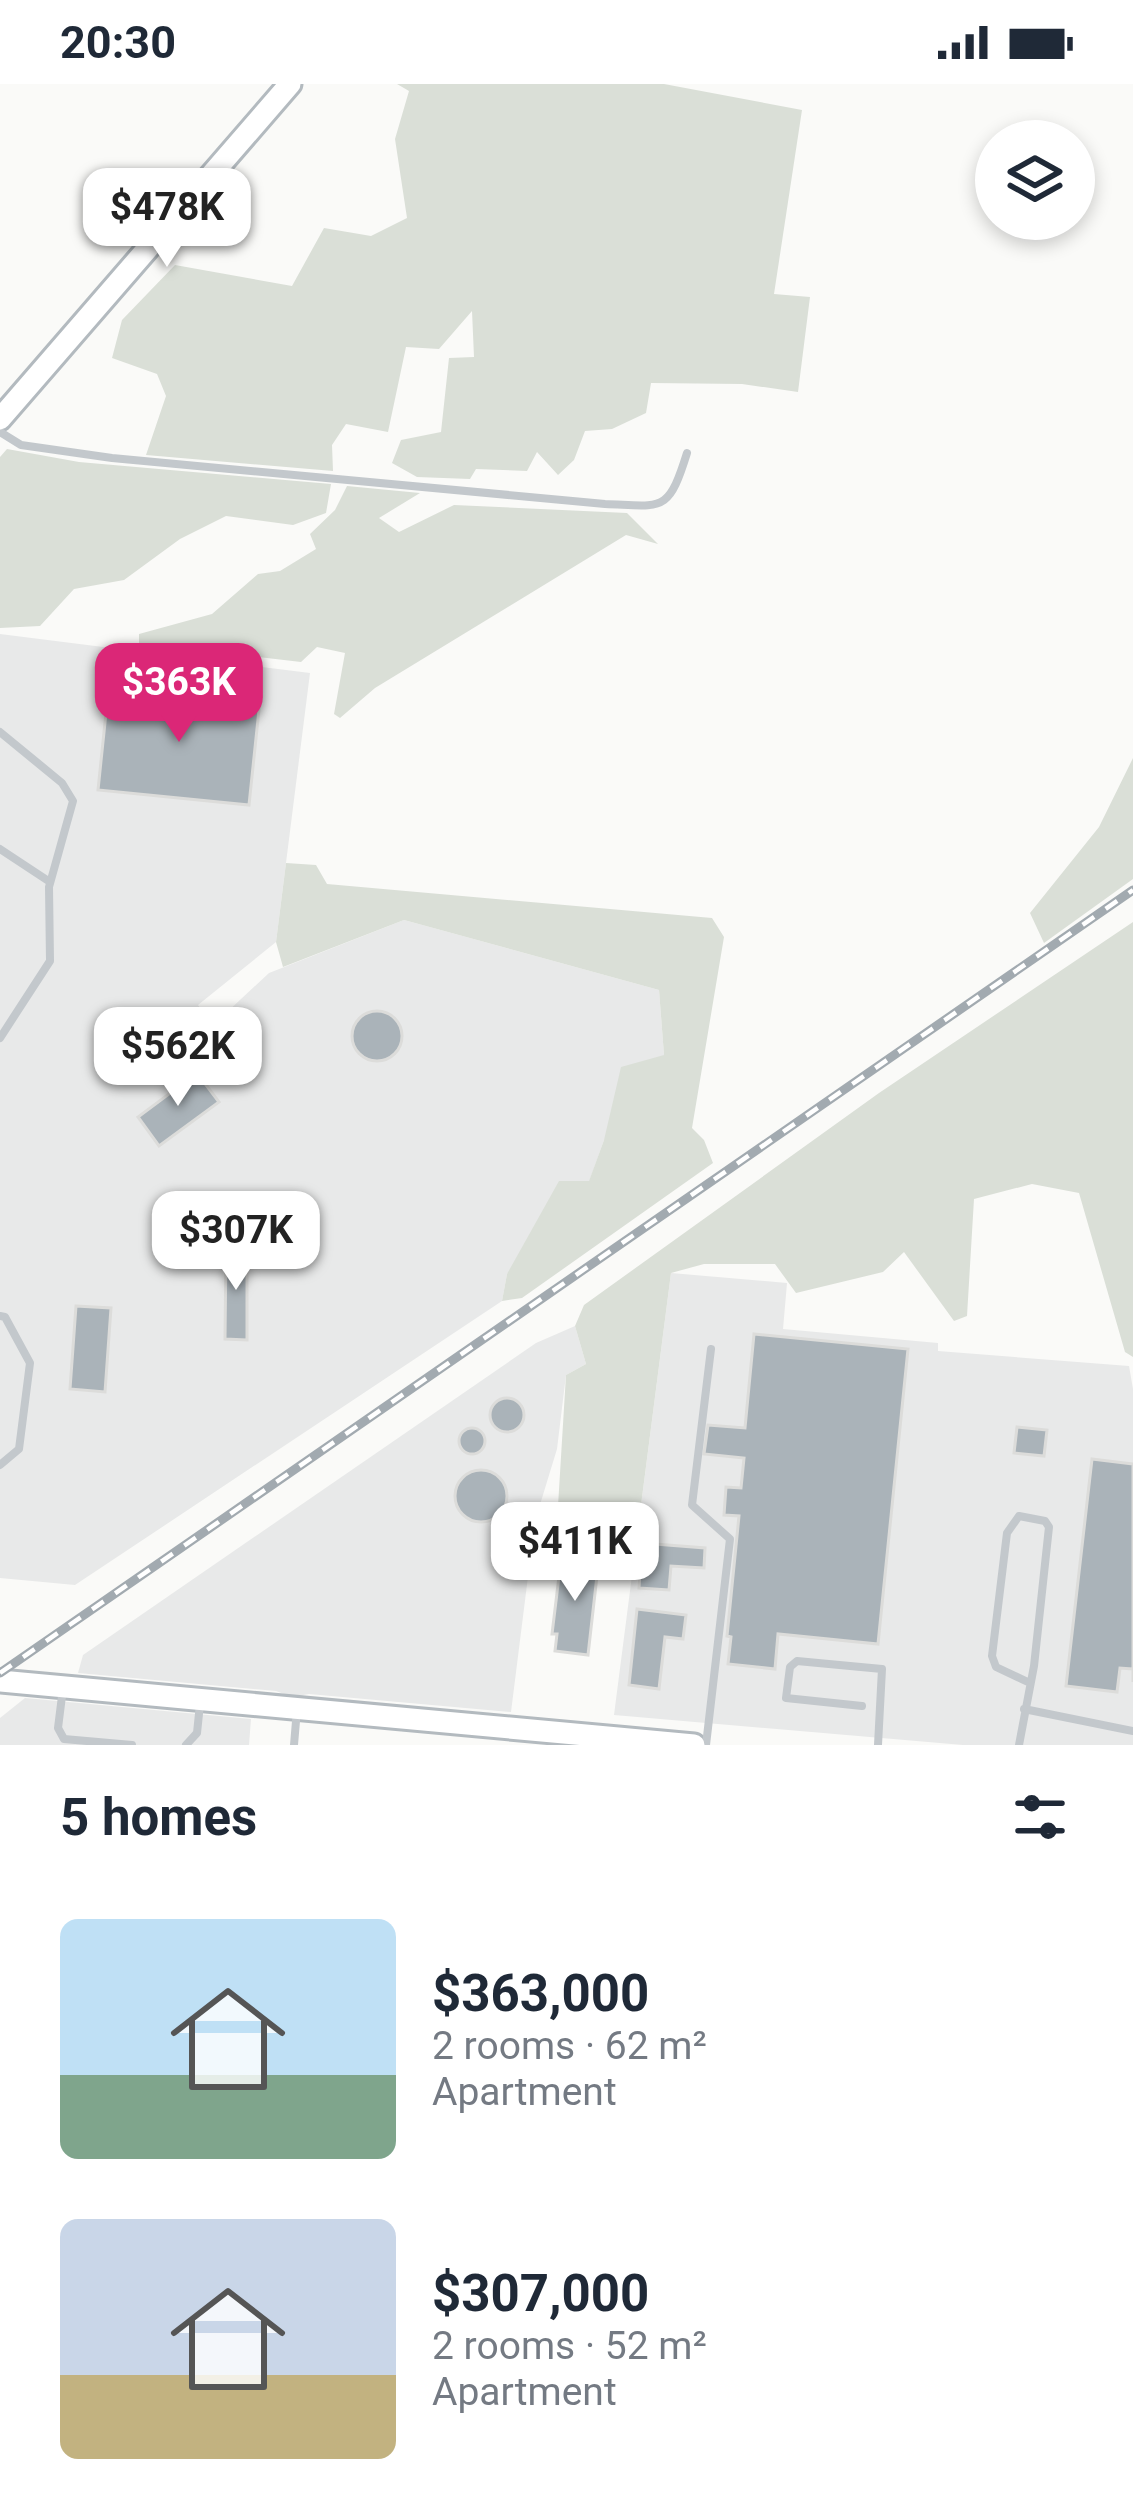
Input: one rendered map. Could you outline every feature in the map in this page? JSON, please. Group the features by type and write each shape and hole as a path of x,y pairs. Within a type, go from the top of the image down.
{"main road":[{"path":"0,419 290,84"},
{"path":"0,1681 297,1707 470,1734 694,1745"}],"lane":[{"path":"0,432 21,445 112,458 659,506 668,500 687,454"},
{"path":"0,732 62,783 73,801 50,882 50,962 0,1038"},
{"path":"0,849 50,882"},
{"path":"0,1316 5,1317 30,1363 19,1449 0,1465"},
{"path":"706,1745 730,1539 692,1505 711,1349"},
{"path":"1019,1745 1030,1683 1049,1527 1045,1521 1019,1516 1007,1533 992,1656 996,1667 1030,1683"},
{"path":"862,1706 786,1698 790,1667 797,1661 882,1669 878,1745"},
{"path":"63,1687 58,1728 64,1739 132,1745"},
{"path":"186,1745 196,1733 200,1699"},
{"path":"294,1745 297,1707"},
{"path":"1024,1709 1133,1731"}],"shaded area":[{"path":"397,84 664,84 802,110 774,294 810,297 798,392 742,384 651,383 646,413 612,429 585,431 574,460 558,475 537,452 527,471 476,469 470,479 417,477 392,463 401,440 441,432 449,358 474,357 472,311 439,349 406,347 388,432 346,424 332,445 333,471 146,455 166,396 157,374 112,358 122,320 175,265 292,286 324,228 371,236 407,218 395,139 409,91"},
{"path":"7,449 79,462 331,484 326,513 293,525 226,516 180,539 124,580 74,589 40,626 0,628 0,457"},
{"path":"347,486 420,493 379,518 399,532 454,505 627,513 658,544 626,535 375,688 340,718 334,714 345,653 317,647 301,662 139,643 139,634 212,614 258,574 280,571 316,549 310,534 335,510"},
{"path":"0,634 310,673 276,942 198,1005 234,1052 247,1043 226,1013 269,973 404,920 659,990 664,1055 604,1140 589,1182 507,1274 502,1301 75,1585 0,1578"},
{"path":"1133,758 1133,879 1044,943 1030,913 1099,827"},
{"path":"286,863 316,865 327,884 712,918 724,937 692,1128 704,1140 713,1163 522,1298 502,1301 507,1274 559,1181 589,1181 621,1067 664,1055 659,990 404,920 283,967 276,942"},
{"path":"1133,922 1133,1357 1125,1352 1079,1193 1032,1184 974,1199 967,1316 954,1321 904,1252 883,1272 796,1293 775,1264 704,1264 671,1273 640,1513 558,1506 566,1375 586,1364 575,1326 584,1305 879,1093"},
{"path":"671,1273 787,1283 783,1329 938,1343 938,1351 1129,1366 1133,1389 1133,1745 963,1745 614,1715"},
{"path":"575,1326 586,1364 566,1375 557,1449 535,1521 511,1712 309,1694 292,1697 276,1691 78,1673 83,1655 536,1343"},
{"path":"25,1698 251,1719 249,1745 0,1745 0,1718"}],"building":[{"path":"109,684 260,700 249,805 98,790"},
{"path":"377,1011 395,1018 402,1036 395,1054 377,1061 359,1054 352,1036 359,1018"},
{"path":"197,1073 219,1102 159,1146 138,1117"},
{"path":"226,1245 247,1245 247,1340 225,1339"},
{"path":"76,1306 111,1308 105,1392 70,1389"},
{"path":"754,1334 908,1349 878,1644 778,1634 775,1669 728,1664 739,1516 724,1515 726,1487 741,1488 744,1458 704,1454 708,1425 745,1428"},
{"path":"507,1398 519,1403 524,1415 519,1427 507,1432 495,1427 490,1415 495,1403"},
{"path":"1017,1427 1047,1430 1044,1456 1014,1453"},
{"path":"472,1428 485,1441 472,1454 459,1441"},
{"path":"1092,1459 1133,1464 1133,1669 1120,1668 1117,1692 1066,1686"},
{"path":"481,1470 500,1477 507,1496 500,1515 481,1522 462,1515 455,1496 462,1477"},
{"path":"642,1543 705,1548 704,1568 671,1566 669,1590 639,1588"},
{"path":"566,1554 599,1558 588,1655 555,1651 557,1634 552,1634"},
{"path":"637,1609 686,1615 683,1639 665,1637 659,1689 629,1685"}],"railway":[{"path":"0,1673 1133,890"}]}
